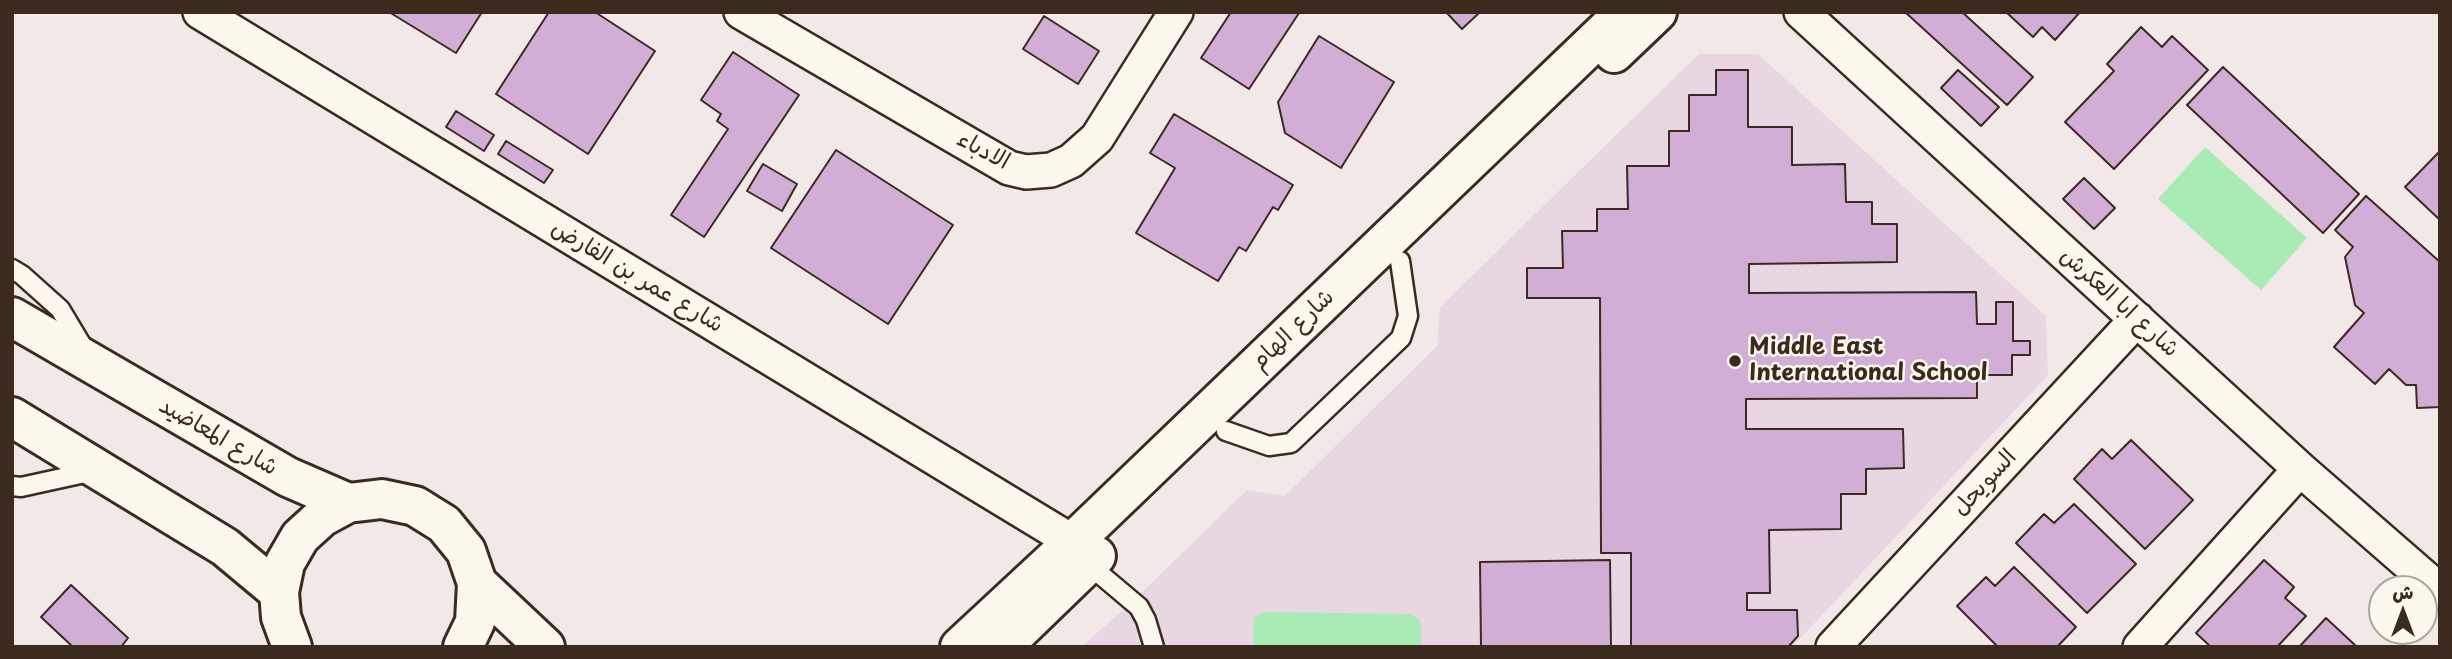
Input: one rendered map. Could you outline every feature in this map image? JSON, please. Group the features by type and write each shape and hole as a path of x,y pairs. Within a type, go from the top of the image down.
{"street":[{"name":"شارع عمر بن الفارض","path":"200,12 1081,553"},
{"name":"الادباء","path":"741,12 1009,168 1026,172 1051,170 1071,161 1097,138 1176,12"},
{"name":"شارع الهام","path":"1002,647 1081,553 1625,12"},
{"name":"شارع الهام","path":"960,647 1081,553 1226,431 1657,12"},
{"name":"شارع ابا العكرش","path":"1801,12 2300,469 2440,591"},
{"name":"شارع المعاضيد","path":"12,317 288,477 348,503"},
{"name":"السويحل","path":"1833,647 2137,319"},
{"path":"12,417 225,547 279,592"},
{"path":"2140,647 2300,469"},
{"path":"289,645 281,617 279,592 285,563 300,537 321,517 348,503 382,499 415,506 444,524 466,551 477,583 475,622 463,647"},
{"path":"477,583 545,647"}],"lane":[{"path":"1226,431 1269,446 1291,443 1401,338 1408,316 1400,261"},
{"name":"شارع المعاضيد","path":"12,269 60,309 92,364"},
{"path":"12,486 21,487 100,470"},
{"path":"1081,553 1139,607 1154,647"}],"shaded area":[{"name":"Middle East International School","path":"1699,54 1758,54 2046,316 2048,375 1792,647 1081,647 1133,601 1247,490 1285,496 1437,346 1440,307"}],"green space":[{"path":"2205,147 2307,238 2261,290 2158,199"},
{"path":"1262,612 1410,614 1419,619 1421,625 1421,647 1253,647 1254,618"}],"building":[{"path":"389,12 482,12 456,53"},
{"path":"549,12 595,12 655,51 588,154 496,94"},
{"path":"1231,12 1299,13 1249,89 1201,58"},
{"path":"1446,12 1480,12 1462,29"},
{"path":"1905,12 1962,12 2033,77 2007,105"},
{"path":"2006,12 2080,12 2055,40 2042,27 2033,37"},
{"path":"1044,16 1099,51 1078,84 1023,49"},
{"path":"2141,27 2162,47 2172,36 2208,70 2114,169 2065,122 2114,71 2107,64"},
{"path":"1319,36 1394,82 1341,168 1285,133 1278,102"},
{"path":"733,52 799,95 704,237 671,215 728,129 717,121 721,114 701,100"},
{"path":"2223,67 2359,194 2323,233 2187,105"},
{"path":"1716,70 1748,70 1748,127 1792,127 1792,165 1845,164 1846,202 1872,202 1872,224 1897,224 1897,262 1749,264 1749,293 1976,292 1977,324 1996,324 1996,302 2013,302 2013,341 2030,341 2030,355 2012,355 2012,375 1977,375 1977,398 1746,399 1746,429 1903,429 1904,468 1866,469 1866,494 1841,494 1841,529 1769,530 1770,593 1747,593 1747,610 1797,610 1798,636 1788,647 1631,647 1631,553 1601,553 1600,298 1527,298 1527,268 1563,268 1562,231 1597,231 1597,209 1628,209 1627,166 1669,166 1669,131 1689,131 1689,95 1716,95"},
{"path":"1958,70 1999,107 1981,126 1941,88"},
{"path":"456,111 494,135 484,151 446,127"},
{"path":"1174,114 1293,185 1278,210 1273,207 1246,251 1239,247 1218,281 1136,233 1175,168 1150,153"},
{"path":"506,141 553,170 544,183 498,154"},
{"path":"836,150 953,225 888,324 771,248"},
{"path":"2440,151 2440,220 2405,187"},
{"path":"763,164 797,184 782,211 747,191"},
{"path":"2084,178 2115,208 2094,229 2063,199"},
{"path":"2366,196 2440,262 2440,407 2417,408 2416,385 2406,385 2389,369 2375,384 2334,347 2364,313 2355,305 2345,257 2353,247 2335,230"},
{"path":"2131,440 2193,500 2145,549 2074,479 2102,449 2112,459"},
{"path":"2074,504 2136,564 2087,613 2016,543 2044,514 2054,523"},
{"path":"1610,560 1611,647 1481,647 1480,562"},
{"path":"2264,560 2294,587 2285,598 2306,616 2277,647 2211,647 2196,633"},
{"path":"2014,567 2076,627 2057,647 1998,647 1957,606 1986,577 1995,586"},
{"path":"71,585 128,638 121,647 73,647 41,617"},
{"path":"2326,618 2356,646 2299,647"}],"place":[{"name":"Middle East International School","path":"1735,361"}]}
